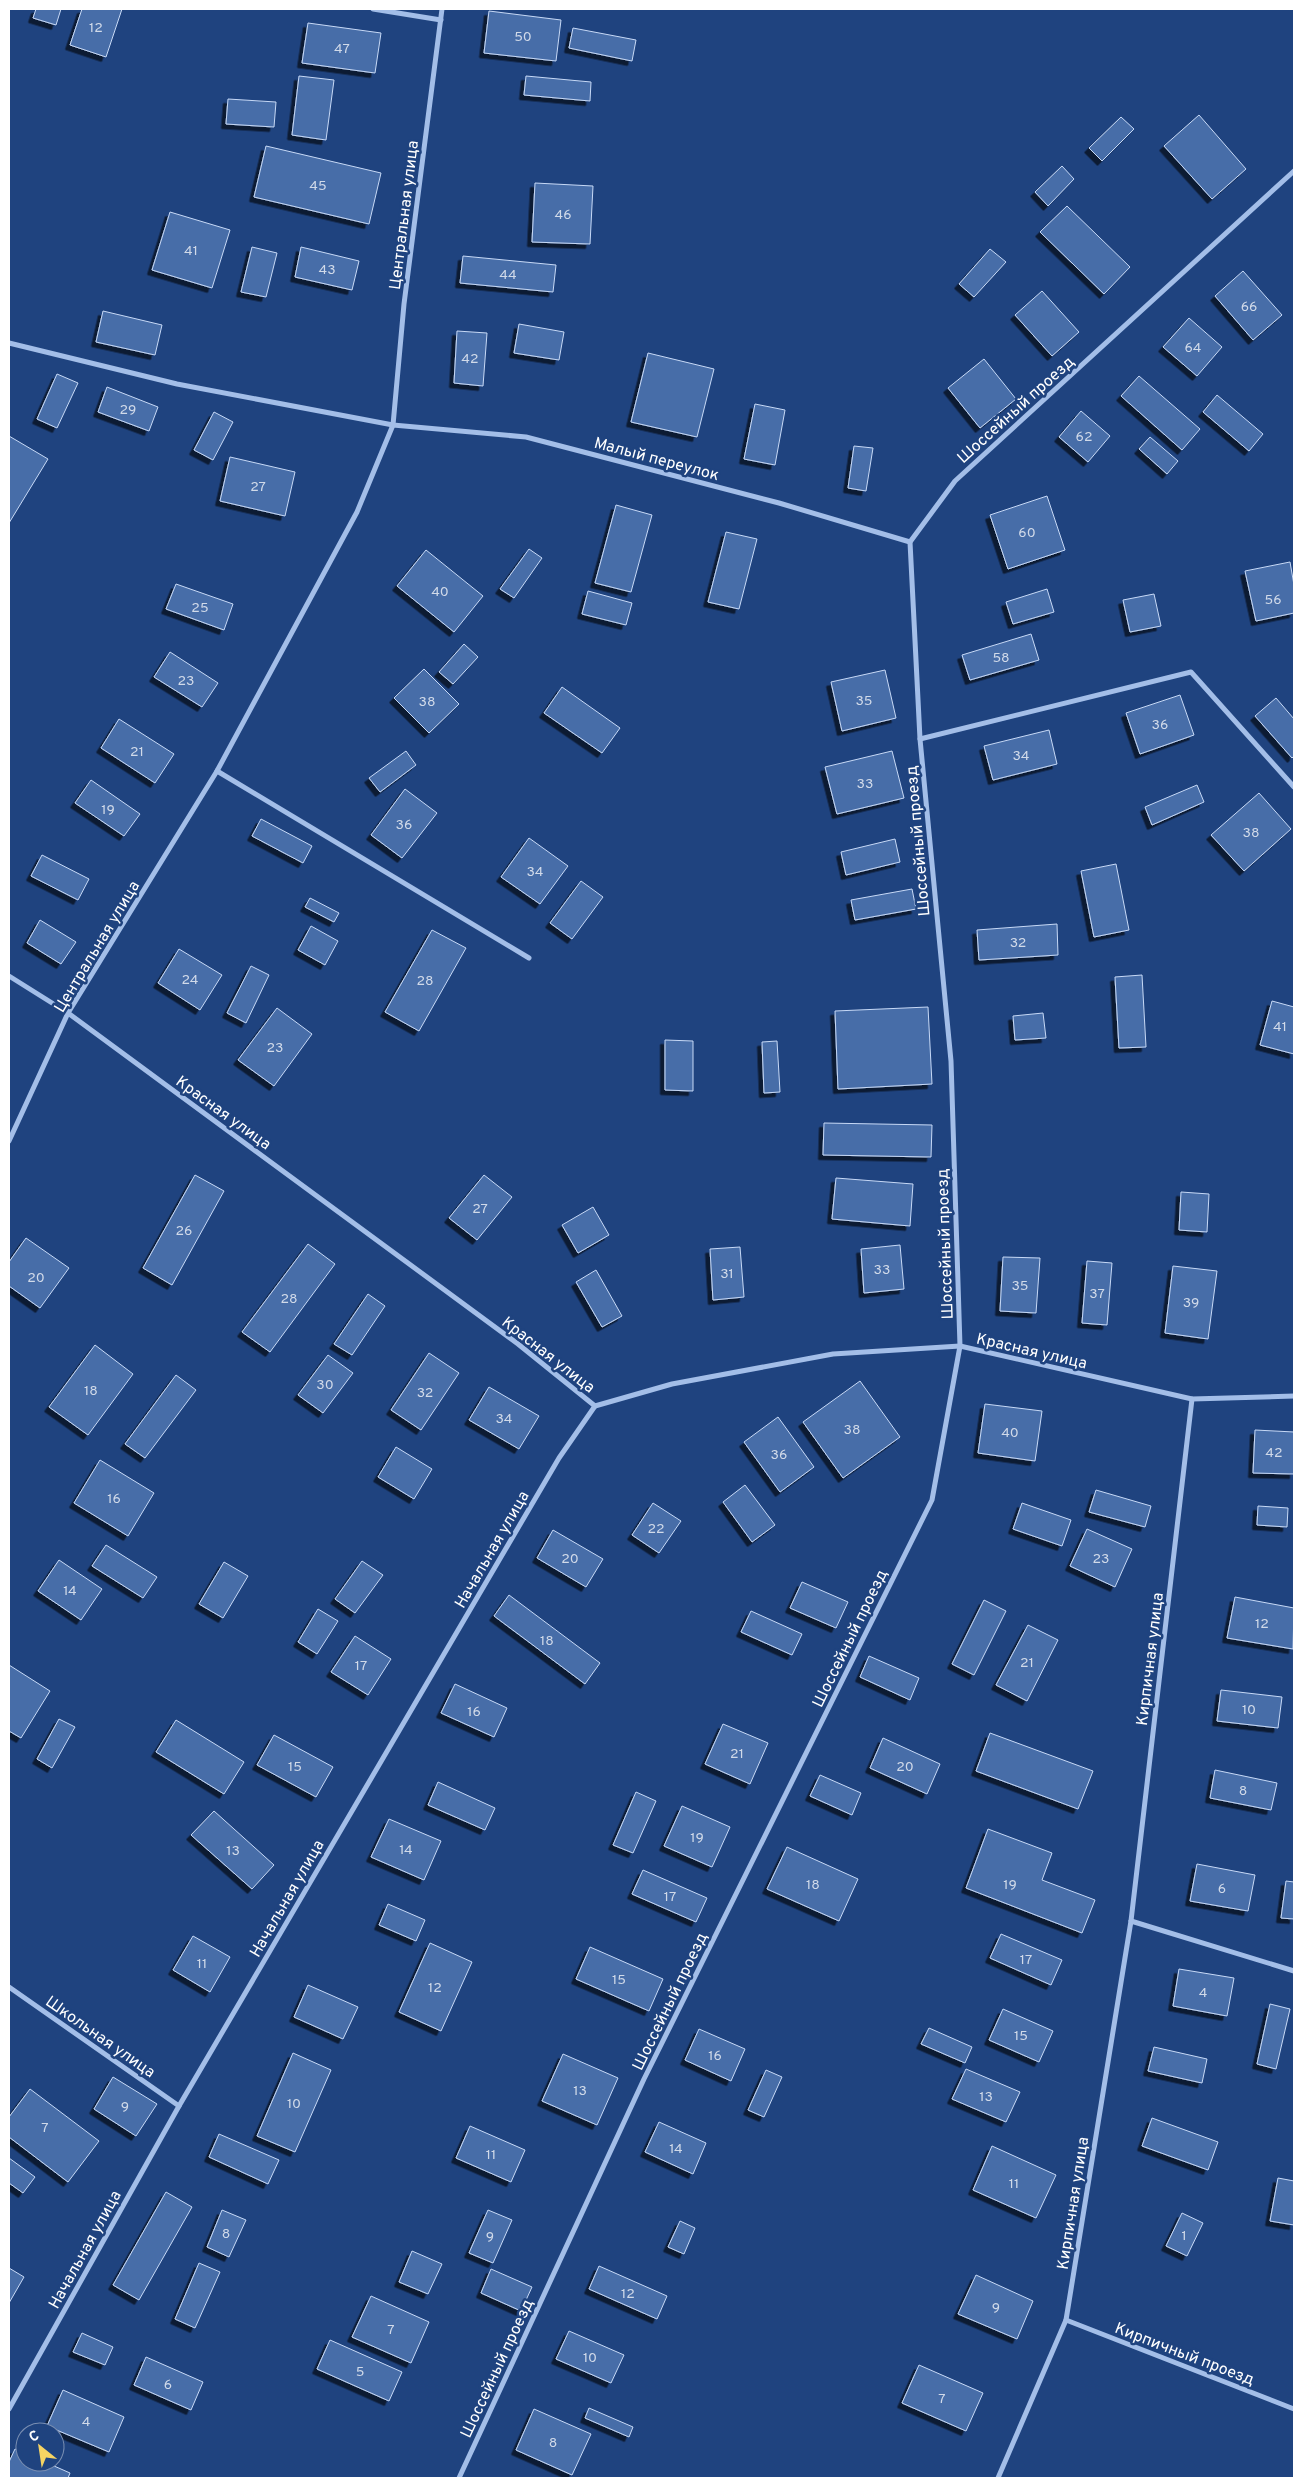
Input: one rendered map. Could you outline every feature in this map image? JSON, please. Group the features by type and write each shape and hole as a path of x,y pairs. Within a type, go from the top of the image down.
{"street":[{"path":"373,9 441,20"},
{"name":"Центральная улица","path":"9,1141 68,1013 217,771 357,512 393,425 404,304 442,9"},
{"name":"Шоссейный проезд","path":"459,2478 644,2079 932,1500 960,1346 951,1061 920,739 910,542 955,480 1294,171"},
{"path":"9,343 178,384 393,425"},
{"name":"Малый переулок","path":"393,425 526,437 780,503 910,542"},
{"path":"920,739 1190,672 1294,787"},
{"path":"217,771 530,958"},
{"name":"Красная улица","path":"9,976 68,1013 510,1338 595,1406 672,1384 833,1354 960,1346 1192,1399 1294,1396"},
{"name":"Кирпичная улица","path":"998,2478 1066,2320 1132,1921 1192,1399"},
{"name":"Начальная улица","path":"9,2409 179,2106 558,1458 595,1406"},
{"path":"1132,1921 1294,1971"},
{"name":"Школьная улица","path":"9,1987 179,2106"},
{"name":"Кирпичный проезд","path":"1066,2320 1294,2409"}],"building":[{"path":"36,9 61,9 56,25 33,18"},
{"path":"82,9 122,9 106,57 70,45"},
{"path":"489,11 561,20 556,61 484,53"},
{"path":"308,23 381,33 375,73 302,63"},
{"path":"573,28 636,40 632,61 569,48"},
{"path":"299,76 334,80 326,140 292,135"},
{"path":"526,76 591,82 590,101 524,95"},
{"path":"228,99 276,102 274,127 226,124"},
{"path":"1199,115 1246,169 1212,199 1164,146"},
{"path":"1121,117 1134,129 1102,161 1089,148"},
{"path":"266,146 381,173 369,224 254,197"},
{"path":"1062,166 1074,179 1048,206 1035,192"},
{"path":"535,183 593,186 590,244 532,242"},
{"path":"1067,206 1130,267 1104,294 1040,232"},
{"path":"170,212 230,230 212,288 152,270"},
{"path":"252,247 277,253 266,297 241,292"},
{"path":"301,247 359,261 352,290 295,277"},
{"path":"990,249 1006,262 974,297 959,284"},
{"path":"463,256 556,265 553,292 460,283"},
{"path":"1243,271 1282,315 1253,340 1215,296"},
{"path":"1042,291 1079,332 1052,356 1015,315"},
{"path":"103,311 162,325 155,355 96,342"},
{"path":"1189,318 1222,347 1197,376 1163,347"},
{"path":"519,324 564,332 559,360 514,353"},
{"path":"457,331 487,333 483,386 454,383"},
{"path":"648,353 714,369 697,437 631,422"},
{"path":"984,359 1016,399 980,428 948,388"},
{"path":"57,374 78,383 57,428 37,419"},
{"path":"1139,376 1200,429 1182,450 1121,396"},
{"path":"107,387 158,407 149,431 98,412"},
{"path":"1217,395 1263,434 1249,451 1203,412"},
{"path":"755,404 785,410 775,465 744,459"},
{"path":"1081,411 1110,436 1088,462 1059,437"},
{"path":"214,412 233,422 213,460 194,450"},
{"path":"9,436 48,459 9,523"},
{"path":"1150,437 1178,461 1167,474 1139,449"},
{"path":"854,446 873,448 866,491 848,488"},
{"path":"230,457 295,472 285,516 220,501"},
{"path":"1047,496 1065,550 1008,569 990,515"},
{"path":"616,505 652,515 631,592 595,583"},
{"path":"726,532 757,539 739,609 708,602"},
{"path":"529,549 542,558 514,598 500,589"},
{"path":"426,550 483,596 454,632 397,586"},
{"path":"1290,562 1294,585 1294,613 1256,621 1245,571"},
{"path":"176,584 233,604 224,630 166,609"},
{"path":"1047,589 1054,612 1013,624 1006,602"},
{"path":"588,591 632,603 626,625 582,614"},
{"path":"1154,594 1161,626 1130,632 1123,600"},
{"path":"1031,634 1039,660 970,680 962,655"},
{"path":"464,644 478,657 453,684 439,672"},
{"path":"170,652 218,683 202,707 154,677"},
{"path":"424,669 459,704 429,733 394,698"},
{"path":"885,670 896,718 842,731 831,682"},
{"path":"562,687 620,728 602,753 544,713"},
{"path":"1180,695 1194,735 1140,754 1126,713"},
{"path":"1276,698 1294,719 1294,756 1292,758 1255,716"},
{"path":"119,719 174,754 155,783 101,748"},
{"path":"1049,730 1057,764 993,780 984,746"},
{"path":"406,751 416,765 380,792 369,778"},
{"path":"892,751 904,798 837,814 825,767"},
{"path":"91,780 140,814 124,836 75,803"},
{"path":"1197,785 1204,802 1152,825 1145,807"},
{"path":"405,789 437,813 402,858 371,835"},
{"path":"1259,793 1291,829 1244,871 1211,835"},
{"path":"261,819 312,846 303,863 252,836"},
{"path":"529,838 568,866 540,904 501,877"},
{"path":"895,839 900,862 846,875 841,852"},
{"path":"42,855 89,879 78,900 31,876"},
{"path":"1116,864 1129,930 1094,937 1081,871"},
{"path":"581,881 603,897 572,939 550,923"},
{"path":"912,889 916,909 855,920 851,900"},
{"path":"310,898 339,913 334,922 305,907"},
{"path":"40,920 76,942 61,964 27,943"},
{"path":"1057,924 1058,955 979,960 977,930"},
{"path":"311,926 338,941 325,965 298,950"},
{"path":"432,930 466,948 419,1031 385,1012"},
{"path":"179,949 222,975 200,1010 158,983"},
{"path":"251,966 269,975 246,1023 227,1013"},
{"path":"1142,975 1146,1047 1119,1048 1115,977"},
{"path":"1272,1001 1294,1007 1294,1054 1260,1045"},
{"path":"928,1007 932,1084 838,1089 835,1011"},
{"path":"277,1008 312,1034 274,1086 238,1060"},
{"path":"1043,1013 1046,1038 1015,1040 1013,1016"},
{"path":"665,1040 693,1041 693,1091 665,1090"},
{"path":"777,1041 780,1092 764,1093 762,1042"},
{"path":"824,1123 932,1125 931,1157 823,1155"},
{"path":"195,1175 224,1191 172,1285 143,1268"},
{"path":"484,1175 512,1197 477,1240 449,1218"},
{"path":"836,1178 913,1184 910,1226 832,1219"},
{"path":"1181,1192 1209,1194 1207,1232 1179,1230"},
{"path":"593,1207 609,1235 578,1253 562,1225"},
{"path":"26,1238 69,1268 40,1308 9,1286 9,1262"},
{"path":"308,1244 335,1264 270,1352 242,1332"},
{"path":"900,1245 904,1289 864,1293 861,1249"},
{"path":"740,1247 744,1297 713,1300 710,1249"},
{"path":"1003,1257 1040,1258 1036,1313 1000,1311"},
{"path":"1087,1261 1112,1263 1107,1325 1082,1323"},
{"path":"1173,1266 1217,1271 1208,1339 1165,1333"},
{"path":"596,1270 622,1316 602,1327 576,1282"},
{"path":"368,1294 385,1306 352,1355 334,1344"},
{"path":"95,1345 133,1374 88,1435 49,1407"},
{"path":"429,1353 459,1373 421,1430 391,1410"},
{"path":"328,1355 353,1373 323,1413 298,1395"},
{"path":"176,1375 196,1390 145,1458 125,1444"},
{"path":"860,1381 900,1437 843,1478 803,1422"},
{"path":"489,1387 539,1416 519,1449 469,1420"},
{"path":"985,1404 1042,1411 1035,1461 978,1453"},
{"path":"778,1417 814,1467 780,1492 744,1442"},
{"path":"1255,1430 1294,1432 1294,1474 1253,1473"},
{"path":"396,1447 432,1469 414,1499 378,1477"},
{"path":"100,1460 154,1493 128,1536 74,1503"},
{"path":"745,1485 775,1525 752,1542 723,1502"},
{"path":"1096,1490 1151,1506 1145,1527 1089,1512"},
{"path":"653,1503 681,1521 659,1553 632,1535"},
{"path":"1022,1503 1071,1520 1062,1546 1013,1529"},
{"path":"1258,1506 1288,1508 1287,1527 1257,1525"},
{"path":"1087,1529 1132,1549 1115,1587 1070,1566"},
{"path":"553,1530 603,1559 586,1587 537,1558"},
{"path":"106,1545 157,1577 143,1598 92,1566"},
{"path":"59,1560 102,1589 81,1620 38,1591"},
{"path":"362,1561 383,1575 355,1613 335,1599"},
{"path":"224,1562 248,1576 223,1618 199,1604"},
{"path":"802,1582 848,1602 836,1628 790,1608"},
{"path":"509,1595 600,1663 585,1684 494,1616"},
{"path":"1235,1597 1294,1608 1293,1649 1227,1638"},
{"path":"984,1600 1006,1611 974,1675 952,1664"},
{"path":"318,1609 338,1621 317,1654 298,1642"},
{"path":"751,1611 802,1634 792,1655 741,1632"},
{"path":"1028,1625 1058,1640 1027,1701 996,1685"},
{"path":"355,1636 391,1659 368,1695 331,1672"},
{"path":"869,1656 919,1678 910,1700 860,1677"},
{"path":"9,1665 50,1691 21,1738 9,1731"},
{"path":"455,1684 507,1708 494,1737 441,1713"},
{"path":"1221,1690 1282,1697 1278,1728 1217,1721"},
{"path":"59,1719 75,1727 52,1768 37,1759"},
{"path":"176,1720 244,1762 224,1794 156,1752"},
{"path":"723,1724 768,1743 750,1784 705,1764"},
{"path":"990,1733 1093,1771 1078,1809 976,1771"},
{"path":"274,1735 333,1767 316,1797 257,1765"},
{"path":"883,1738 940,1764 927,1794 870,1768"},
{"path":"1215,1770 1277,1783 1271,1810 1210,1798"},
{"path":"820,1775 861,1793 852,1815 810,1796"},
{"path":"438,1782 495,1808 485,1830 428,1805"},
{"path":"636,1792 656,1801 633,1853 613,1845"},
{"path":"682,1806 730,1827 712,1867 664,1846"},
{"path":"214,1811 274,1865 252,1889 191,1835"},
{"path":"389,1819 441,1841 424,1880 371,1857"},
{"path":"988,1829 1052,1853 1042,1880 1095,1900 1082,1933 966,1888"},
{"path":"787,1847 858,1879 839,1921 767,1889"},
{"path":"1197,1864 1255,1875 1248,1911 1190,1901"},
{"path":"643,1870 707,1898 696,1922 632,1894"},
{"path":"1286,1881 1294,1882 1294,1919 1281,1918"},
{"path":"388,1904 425,1920 416,1941 379,1925"},
{"path":"1001,1934 1062,1960 1051,1985 990,1958"},
{"path":"193,1936 230,1957 210,1992 173,1970"},
{"path":"430,1943 472,1962 441,2031 399,2012"},
{"path":"590,1947 663,1979 649,2011 576,1979"},
{"path":"1179,1969 1234,1978 1227,2016 1173,2006"},
{"path":"308,1985 358,2007 343,2039 294,2017"},
{"path":"1270,2004 1290,2009 1276,2069 1257,2064"},
{"path":"1003,2009 1053,2031 1039,2062 989,2040"},
{"path":"929,2028 972,2047 965,2063 921,2044"},
{"path":"699,2029 745,2049 731,2081 685,2060"},
{"path":"1154,2047 1207,2059 1202,2083 1148,2071"},
{"path":"293,2053 331,2070 295,2152 257,2136"},
{"path":"563,2054 618,2078 597,2125 542,2101"},
{"path":"966,2069 1020,2092 1006,2122 952,2099"},
{"path":"766,2070 782,2077 764,2117 748,2110"},
{"path":"113,2077 157,2104 136,2136 94,2109"},
{"path":"30,2089 99,2141 68,2182 9,2137 9,2117"},
{"path":"1152,2118 1218,2142 1208,2170 1142,2146"},
{"path":"659,2122 706,2143 693,2174 645,2152"},
{"path":"470,2126 525,2150 511,2182 456,2158"},
{"path":"219,2134 279,2160 268,2184 209,2157"},
{"path":"992,2146 1056,2175 1036,2218 973,2190"},
{"path":"9,2158 35,2177 23,2193 9,2183"},
{"path":"1278,2178 1294,2181 1294,2225 1270,2221"},
{"path":"166,2192 192,2207 139,2300 113,2285"},
{"path":"222,2210 246,2220 229,2257 207,2247"},
{"path":"488,2210 512,2220 493,2263 469,2253"},
{"path":"1182,2213 1203,2223 1187,2256 1166,2246"},
{"path":"680,2221 695,2228 684,2254 668,2247"},
{"path":"412,2251 442,2264 428,2294 399,2282"},
{"path":"199,2263 220,2272 195,2328 175,2319"},
{"path":"599,2266 667,2296 657,2319 589,2289"},
{"path":"9,2268 24,2277 9,2303"},
{"path":"491,2269 532,2287 521,2311 481,2293"},
{"path":"976,2275 1033,2301 1017,2339 958,2314"},
{"path":"371,2296 429,2322 411,2363 352,2337"},
{"path":"569,2331 624,2355 611,2383 556,2359"},
{"path":"82,2333 113,2347 105,2365 73,2352"},
{"path":"330,2340 402,2372 389,2401 317,2369"},
{"path":"146,2357 203,2382 191,2410 134,2385"},
{"path":"919,2365 983,2393 966,2431 902,2403"},
{"path":"63,2390 124,2417 109,2452 65,2434 65,2422 49,2422"},
{"path":"589,2408 633,2427 629,2437 585,2418"},
{"path":"534,2409 591,2434 572,2475 516,2450"},
{"path":"15,2449 15,2472 65,2471 70,2473 68,2478 9,2478 9,2462"}]}
